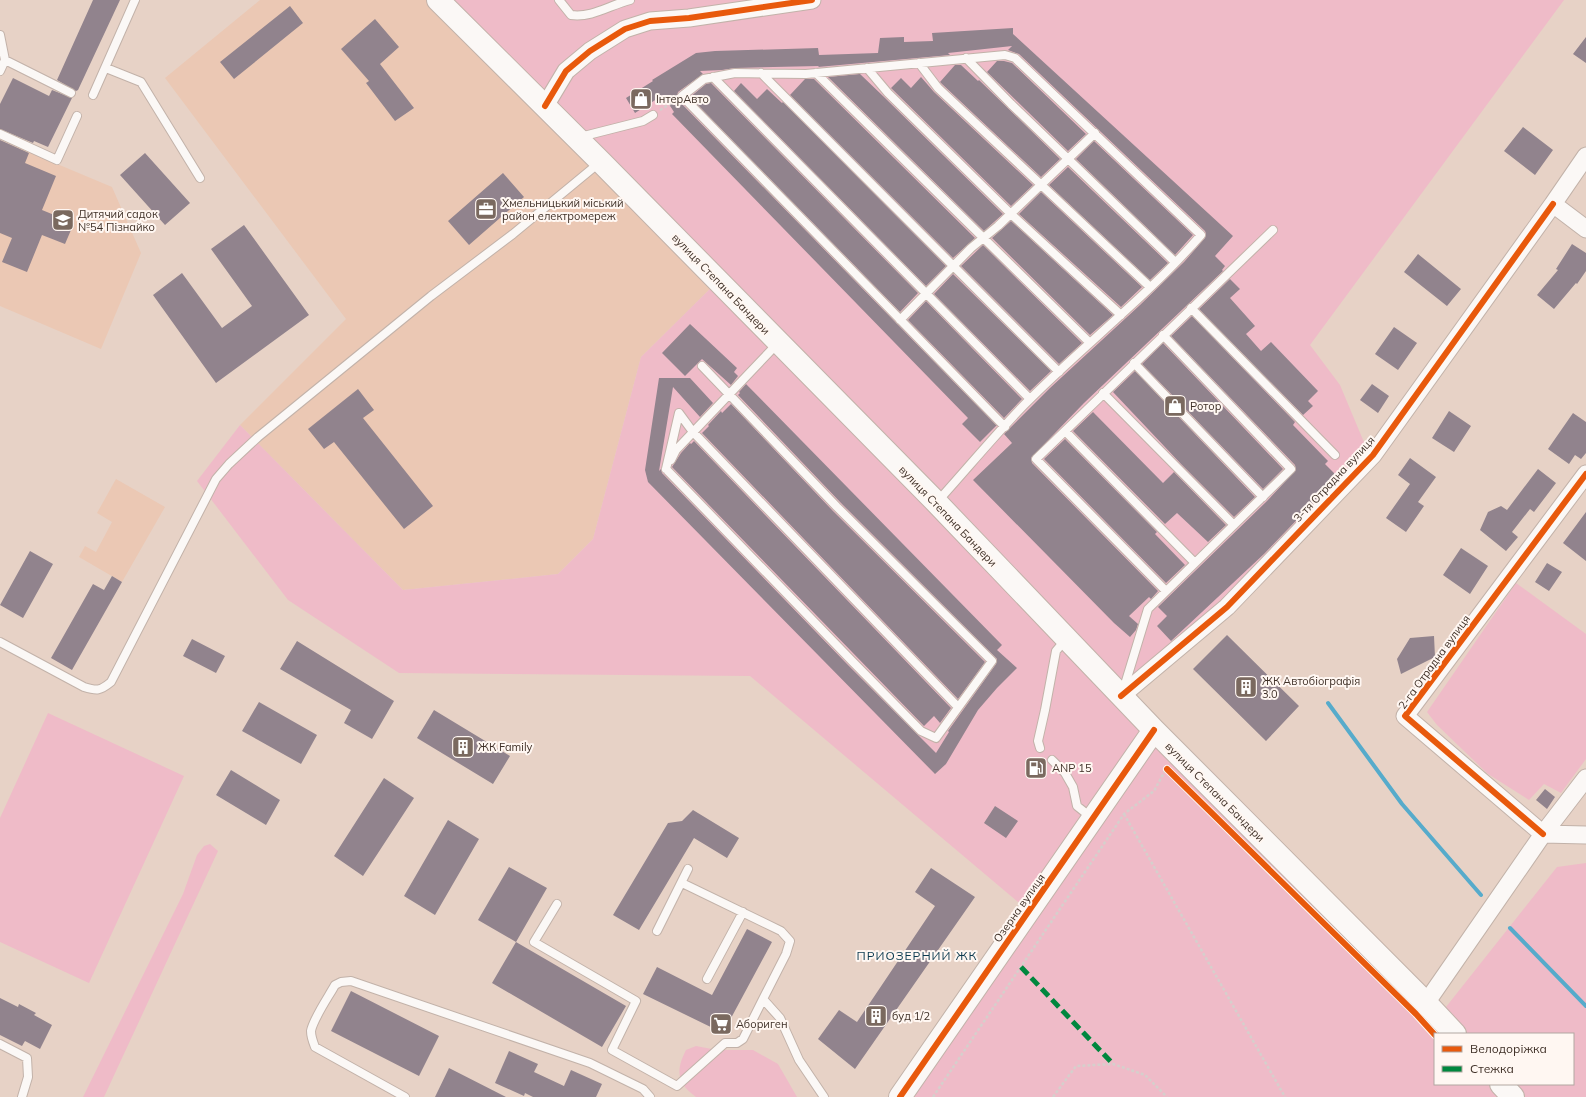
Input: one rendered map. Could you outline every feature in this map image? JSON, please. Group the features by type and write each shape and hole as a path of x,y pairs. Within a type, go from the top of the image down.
{"main road":[{"name":"вулиця Степана Бандери","path":"438,0 779,342 936,502 1154,730 1454,1033"},
{"name":"Озерна вулиця","path":"900,1097 1154,730"},
{"path":"1502,1085 1513,1097"}],"street":[{"path":"545,106 566,70 590,51 625,29 650,21 689,18 812,0"},
{"name":"3-тя Отрадна вулиця","path":"1121,696 1227,606 1373,455 1586,156"},
{"path":"1553,204 1586,230"},
{"name":"2-га Отрадна вулиця","path":"1543,834 1405,716 1586,474"},
{"path":"1426,1003 1543,834 1586,778"},
{"path":"1543,834 1586,835"}],"lane":[{"path":"93,95 106,68 134,0"},
{"path":"559,0 571,15 588,16 627,0"},
{"path":"0,35 5,60 0,71"},
{"path":"936,502 1005,427 1030,399 1121,315 1201,235 1095,133 1014,58 1005,54 816,73 735,74 704,79 682,96 1005,427"},
{"path":"966,58 1175,262"},
{"path":"5,60 70,93"},
{"path":"919,63 938,88 1150,287"},
{"path":"106,68 141,82 200,178"},
{"path":"867,68 888,93 1011,214 1121,315"},
{"path":"816,73 1090,344"},
{"path":"761,74 1059,372"},
{"path":"713,77 1030,399"},
{"path":"577,138 643,121 653,115"},
{"path":"0,134 57,160 76,116"},
{"path":"900,320 971,248 1011,214 1095,133"},
{"path":"0,642 84,687 96,691 104,688 111,682 216,479 229,464 258,437 431,296 513,234 601,162"},
{"path":"1166,591 1036,459 1273,230"},
{"path":"1191,308 1335,455"},
{"path":"1121,696 1148,609 1291,469 1163,335"},
{"path":"666,469 676,450 779,342"},
{"path":"1134,363 1263,497"},
{"path":"666,469 921,731 936,738 992,661 837,507 702,366"},
{"path":"1103,393 1234,525"},
{"path":"666,469 679,413 693,432 958,707"},
{"path":"1065,431 1195,563"},
{"path":"1040,748 1038,741 1056,651 1066,639"},
{"path":"1052,760 1066,773 1072,787 1077,806 1093,818"},
{"path":"657,931 688,869"},
{"path":"557,904 534,942 636,1002 612,1050 677,1086 725,1043 737,1043 743,1039 786,954 790,941 781,930 682,883"},
{"path":"707,979 743,912"},
{"path":"405,1097 315,1047 311,1032 313,1024 335,985 341,982 352,981 590,1063 643,1089 650,1097"},
{"path":"764,999 780,1018 799,1060 824,1097"},
{"path":"0,1044 26,1058 28,1077 22,1097"}],"path":[{"path":"653,115 682,96"},
{"path":"933,1097 1124,814 1154,791 1167,769 1173,775"},
{"path":"1124,814 1285,1097"},
{"path":"1053,1097 1076,1066 1113,1064 1145,1075 1167,1097"}],"shaded area":[{"path":"260,0 432,0 716,283 641,357 593,539 558,574 403,590 240,425 346,319 165,78"},
{"path":"447,0 1564,0 1310,345 1340,385 1366,447 1323,501 1270,556 1197,624 1122,688"},
{"name":"Дитячий садок №54 Пізнайко","path":"0,140 112,187 141,253 101,349 0,306"},
{"path":"716,283 1146,731 1024,907 750,676 399,673 288,600 197,481 240,425 403,590 558,574 593,539 641,357"},
{"path":"116,479 165,507 122,582 79,557 85,546 96,552 112,522 97,513"},
{"path":"1516,583 1586,634 1586,759 1561,793 1544,784 1529,800 1488,774 1437,725 1427,712"},
{"path":"48,713 184,776 89,983 0,942 0,818"},
{"path":"1155,740 1445,1033 1434,1033 1434,1085 1494,1085 1505,1097 907,1097"},
{"path":"210,844 218,851 104,1097 83,1097 183,894 197,855 204,846"},
{"path":"1586,863 1586,1097 1522,1097 1511,1085 1574,1085 1574,1033 1462,1033 1442,1012 1557,867"},
{"path":"696,1046 717,1050 753,1050 778,1064 797,1097 696,1097 689,1092 681,1081 679,1070 686,1050"}],"building":[{"path":"93,0 120,0 78,90 76,91 57,80"},
{"path":"290,6 303,23 234,79 220,62"},
{"path":"375,19 399,47 380,64 414,108 395,121 366,83 369,81 341,49"},
{"path":"1013,28 1013,34 1233,236 1215,256 1225,266 1222,270 1223,271 1084,403 1031,458 1032,463 1158,591 1151,599 1149,597 1129,616 1138,624 1136,630 1130,637 1114,623 973,480 1012,443 1004,434 1050,388 1184,262 1205,238 1205,231 1019,54 1008,50 1012,46 948,53 950,55 818,67 819,66 735,68 700,71 703,74 678,92 678,100 997,426 980,442 962,424 968,418 672,114 674,112 663,95 635,113 626,98 696,53 715,51 818,48 819,55 878,53 880,38 904,37 904,42 933,41 932,33"},
{"path":"1586,37 1586,63 1573,54"},
{"path":"997,61 1012,63 1086,134 1068,151 987,72"},
{"path":"955,65 961,65 978,81 979,80 1060,159 1041,177 940,82"},
{"path":"860,74 1003,214 984,231 828,77"},
{"path":"921,77 934,92 1033,185 1011,206 891,88 901,78 911,88"},
{"path":"13,78 49,96 52,90 72,98 48,147 34,141 33,143 0,129 0,104"},
{"path":"805,79 814,79 975,238 953,258 790,95"},
{"path":"711,83 918,293 900,312 690,97 706,84"},
{"path":"741,83 757,99 767,89 782,103 783,102 946,266 926,286 734,91"},
{"path":"1523,127 1553,150 1535,175 1504,151"},
{"path":"0,140 29,153 25,163 56,176 42,210 74,223 65,244 42,235 27,272 2,262 12,238 0,233"},
{"path":"1094,141 1193,235 1175,255 1076,159"},
{"path":"145,153 190,203 165,225 120,175"},
{"path":"1068,167 1168,263 1150,280 1049,185"},
{"path":"503,173 524,197 469,245 448,221"},
{"path":"1041,192 1142,287 1121,307 1019,214"},
{"path":"1011,221 1113,315 1090,335 992,238"},
{"path":"244,225 309,315 216,383 153,295 182,273 222,328 252,306 211,249"},
{"path":"1572,244 1586,253 1586,271 1577,284 1576,283 1554,309 1537,295 1558,270 1556,269"},
{"path":"983,245 1082,343 1059,364 961,266"},
{"path":"1418,254 1461,289 1447,306 1404,272"},
{"path":"953,274 1051,371 1030,391 934,294"},
{"path":"1230,279 1240,289 1230,298 1255,326 1246,334 1261,351 1271,342 1318,391 1308,401 1313,406 1303,415 1199,309"},
{"path":"926,301 1022,399 1004,418 908,320"},
{"path":"1192,316 1295,422 1293,425 1328,461 1325,464 1338,477 1264,554 1171,641 1157,626 1167,616 1158,607 1267,501 1296,470 1295,465 1171,336"},
{"path":"690,324 737,368 734,372 738,376 731,385 702,359 685,376 662,353"},
{"path":"1394,327 1417,343 1398,370 1375,354"},
{"path":"1163,343 1283,469 1263,489 1142,364"},
{"path":"1135,371 1255,497 1234,517 1181,464 1113,392"},
{"path":"659,378 690,378 713,403 700,417 673,387 659,471 661,469 662,473 848,665 936,753 949,732 948,731 996,664 997,659 841,503 738,395 746,384 1002,645 997,650 1017,668 978,710 946,764 935,774 648,482 645,470"},
{"path":"1372,384 1389,396 1378,413 1360,400"},
{"path":"358,389 374,410 363,418 433,506 404,529 334,442 324,449 308,429"},
{"path":"731,404 833,511 985,662 958,699 702,433 721,411 722,413"},
{"path":"1449,411 1471,426 1454,452 1432,438"},
{"path":"1093,412 1163,483 1174,472 1226,525 1208,542 1177,513 1165,524 1073,431"},
{"path":"1573,413 1586,422 1586,453 1581,459 1575,455 1569,464 1548,449"},
{"path":"1065,439 1157,532 1155,534 1185,565 1166,583 1044,459"},
{"path":"694,441 951,708 940,723 934,716 924,726 672,467 681,453 690,443 691,444"},
{"path":"1410,458 1436,477 1418,502 1424,506 1406,532 1386,518 1410,484 1398,475"},
{"path":"1538,469 1556,483 1534,512 1530,509 1512,532 1518,537 1506,551 1480,530 1488,512 1501,506 1507,510"},
{"path":"1586,512 1586,561 1563,543"},
{"path":"1461,548 1488,566 1470,594 1443,575"},
{"path":"30,551 53,564 23,618 0,605"},
{"path":"1547,563 1562,572 1549,591 1535,582"},
{"path":"112,576 122,582 72,670 51,658 93,584 104,590"},
{"name":"ЖК Автобіографія 3.0","path":"1227,635 1299,706 1266,741 1193,669"},
{"path":"1434,636 1435,657 1401,674 1397,659 1410,638"},
{"path":"192,639 225,656 216,673 183,656"},
{"path":"297,641 394,701 372,739 344,723 351,710 280,669"},
{"path":"259,702 317,735 301,764 242,731"},
{"name":"ЖК Family","path":"434,710 510,756 493,784 417,738"},
{"path":"231,770 280,800 266,825 216,795"},
{"path":"384,778 414,798 363,876 334,856"},
{"path":"1545,789 1555,797 1547,809 1536,800"},
{"path":"995,806 1018,821 1006,838 984,823"},
{"path":"693,810 739,838 727,858 694,838 639,930 613,915 668,823 682,821"},
{"path":"448,820 479,839 435,915 404,896"},
{"path":"509,867 547,888 516,942 478,920"},
{"path":"931,868 975,897 855,1069 818,1039 839,1010 857,1022 935,906 915,892"},
{"path":"747,929 772,942 723,1033 643,994 657,967 712,995"},
{"path":"516,942 626,1006 602,1047 492,983"},
{"path":"351,991 439,1036 419,1076 331,1031"},
{"path":"0,998 18,1007 19,1004 36,1013 34,1015 52,1025 40,1049 25,1041 22,1046 0,1035"},
{"path":"509,1051 538,1064 534,1072 564,1086 571,1070 602,1084 596,1097 533,1097 525,1093 524,1096 495,1083"},
{"path":"449,1068 506,1097 435,1097"}],"waterway":[{"path":"1328,703 1402,804 1481,895"},
{"path":"1510,928 1586,1006"}],"marked path":[{"path":"1021,967 1113,1064"}],"cycle path":[{"path":"545,106 566,71 590,51 625,29 650,21 689,18 812,0"},
{"path":"1121,696 1227,607 1373,455 1553,204"},
{"path":"1543,834 1405,716 1586,474"},
{"path":"900,1097 1154,730"},
{"path":"1167,769 1416,1014 1434,1034"}],"place":[{"name":"ІнтерАвто","path":"641,99"},
{"name":"Хмельницький міський район електромереж","path":"486,209"},
{"name":"Дитячий садок №54 Пізнайко","path":"63,220"},
{"name":"Ротор","path":"1175,406"},
{"name":"ЖК Автобіографія 3.0","path":"1246,687"},
{"name":"ЖК Family","path":"463,747"},
{"name":"ANP 15","path":"1036,768"},
{"name":"буд 1/2","path":"876,1016"},
{"name":"Абориген","path":"721,1024"}],"district":[{"name":"ПРИОЗЕРНИЙ ЖК","path":"917,956"}]}
